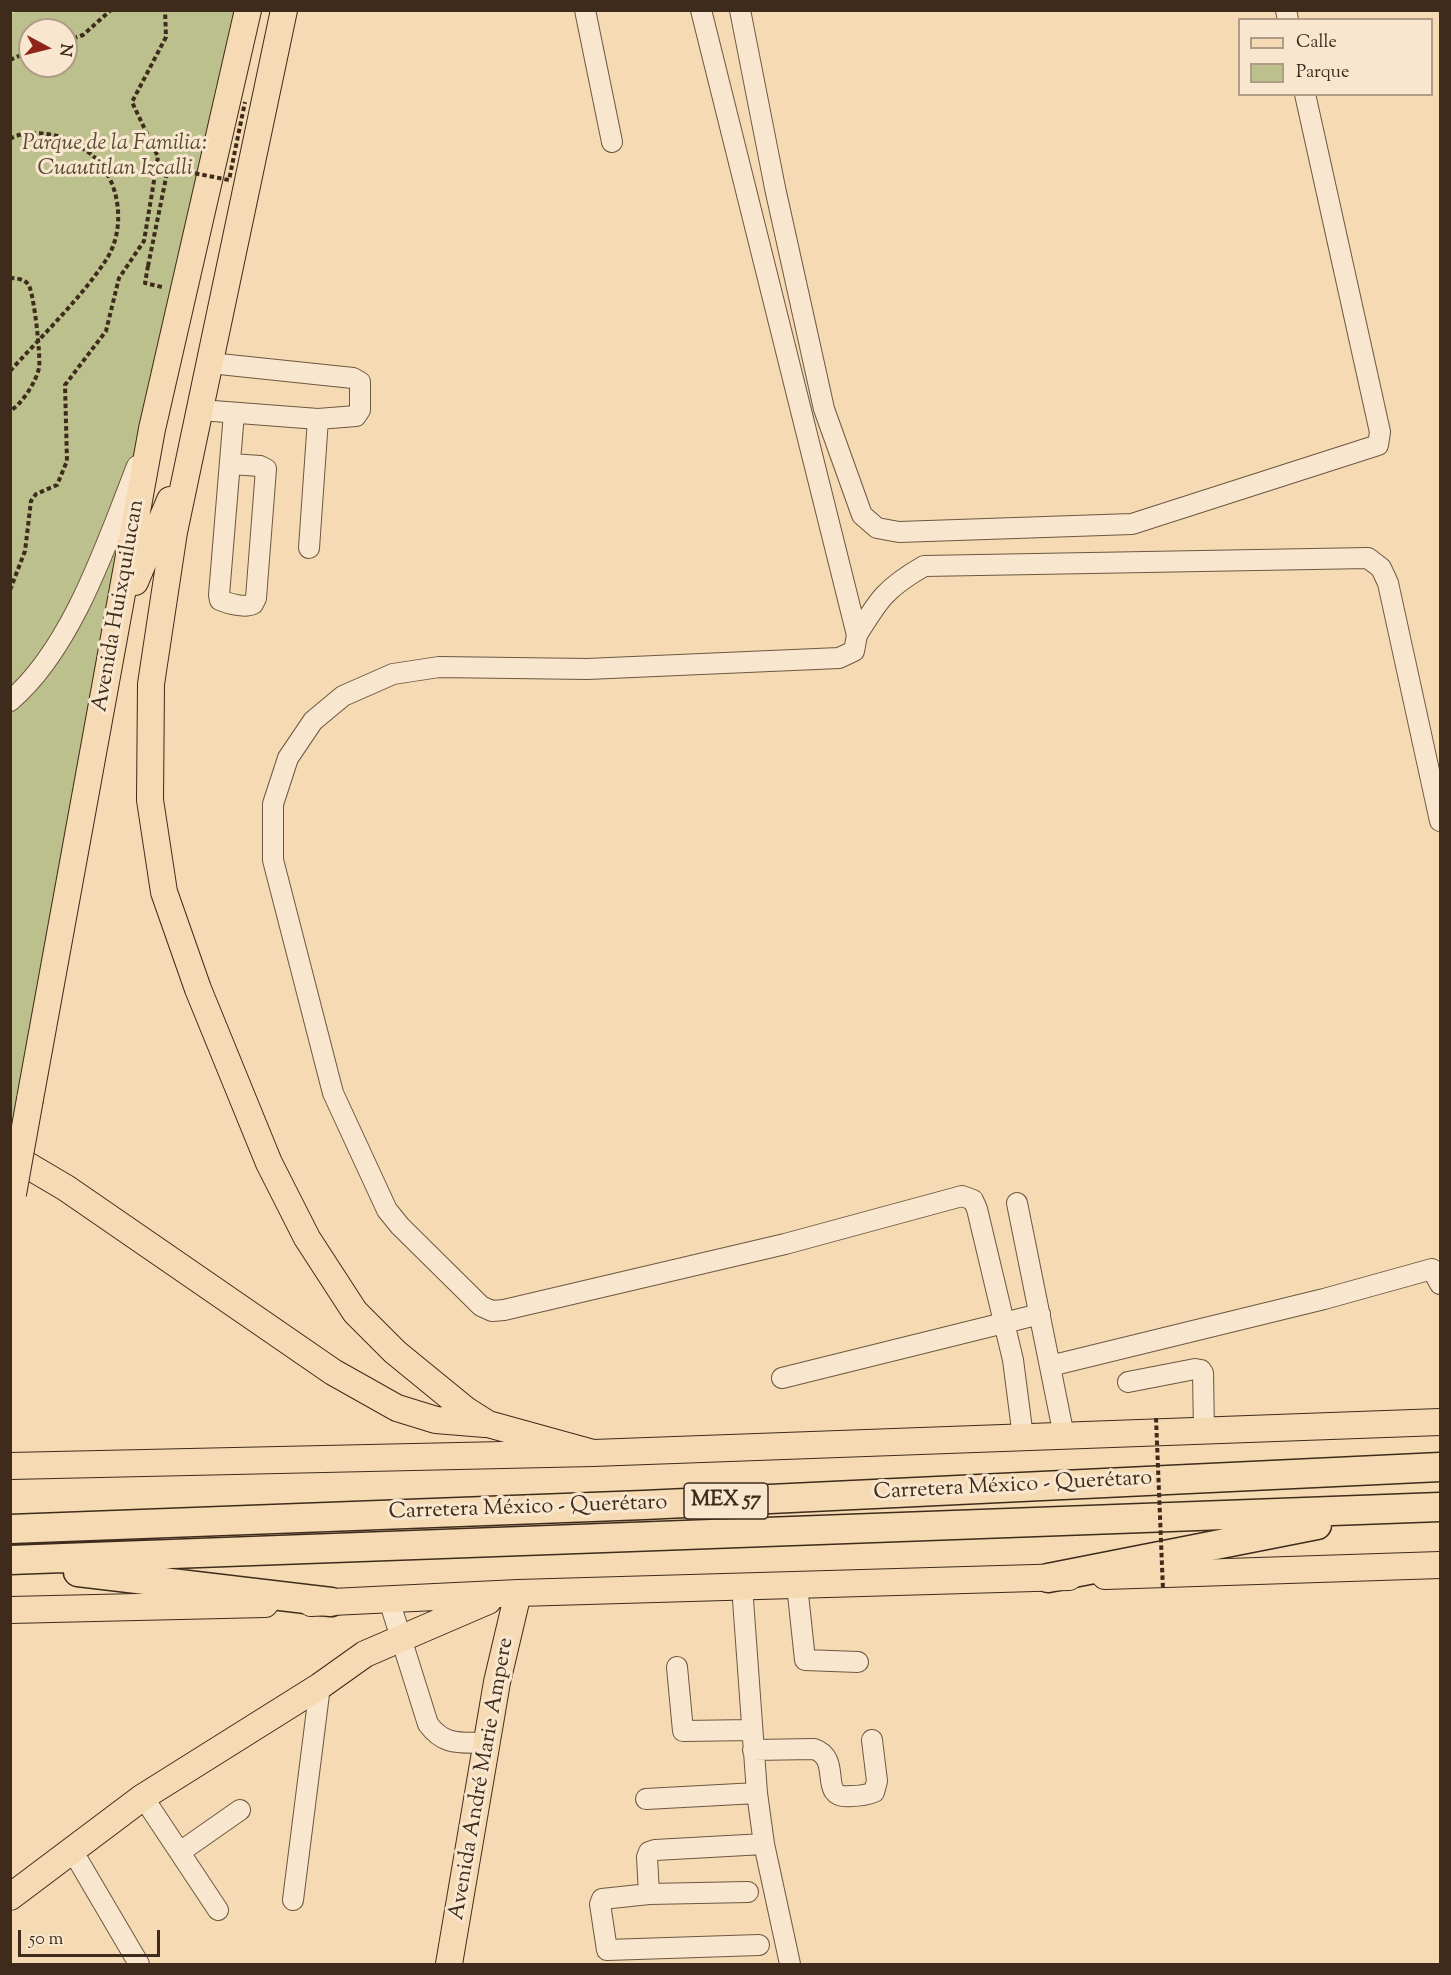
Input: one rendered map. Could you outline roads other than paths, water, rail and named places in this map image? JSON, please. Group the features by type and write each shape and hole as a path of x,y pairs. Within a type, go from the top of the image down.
{"highway":[{"name":"Carretera México - Querétaro","path":"10,1529 644,1505 1440,1467"},
{"name":"Carretera México - Querétaro","path":"10,1562 1440,1507"},
{"path":"1048,1578 1402,1508"},
{"path":"10,1562 331,1602"}],"main road":[{"name":"Avenida Huixquilucan","path":"12,1200 152,429 248,10"},
{"path":"284,10 174,532 151,684 150,800 164,892 198,989 269,1163 308,1238 355,1312 395,1352 466,1410 488,1424"},
{"path":"117,624 193,446"},
{"path":"10,1155 66,1188 333,1372 388,1403 436,1420 488,1424 593,1453"},
{"path":"10,1466 593,1453 1440,1422"},
{"path":"10,1610 331,1602 742,1586 1440,1565"},
{"path":"10,1897 143,1797 320,1686 365,1654 510,1594"},
{"name":"Avenida André Marie Ampere","path":"449,1965 510,1594"}],"street":[{"path":"585,10 612,142"},
{"path":"701,10 857,635"},
{"path":"740,10 774,188 824,409 862,514 877,528 899,532 1132,524 1378,445 1380,432 1305,96"},
{"path":"200,410 318,419 356,416 360,410 360,382 353,378 210,363"},
{"path":"231,464 260,466 266,469 256,598 249,606 220,600 234,413"},
{"path":"309,548 318,419"},
{"path":"10,701 29,686 81,605 152,429"},
{"path":"1023,1437 1005,1322 977,1209 973,1200 962,1196 784,1244 492,1311 481,1306 400,1226 387,1210 333,1093 273,860 273,804 288,758 313,721 343,696 393,674 439,667 587,669 839,658 854,651 857,635 879,598 903,578 924,566 1368,558 1381,568 1388,583 1440,821"},
{"path":"1017,1203 1064,1436"},
{"path":"1050,1366 1438,1273"},
{"path":"782,1378 1040,1314"},
{"path":"1128,1382 1195,1369 1201,1370 1203,1373 1204,1431"},
{"path":"797,1585 805,1660 858,1662"},
{"path":"742,1586 757,1793 764,1844 790,1965"},
{"path":"389,1600 428,1724 437,1737 448,1741 487,1743"},
{"path":"677,1667 683,1731 823,1752 828,1758 831,1786 835,1794 842,1797 874,1792 877,1781 872,1740"},
{"path":"292,1900 320,1686"},
{"path":"646,1799 757,1793"},
{"path":"143,1797 218,1910"},
{"path":"180,1852 240,1810"},
{"path":"649,1894 647,1857 649,1852 764,1844"},
{"path":"72,1850 139,1965"},
{"path":"748,1892 649,1894 602,1899 600,1904 608,1957 759,1945"}],"park label":[{"name":"Parque de la Familia: Cuautitlan Izcalli","path":"115,158"}]}
